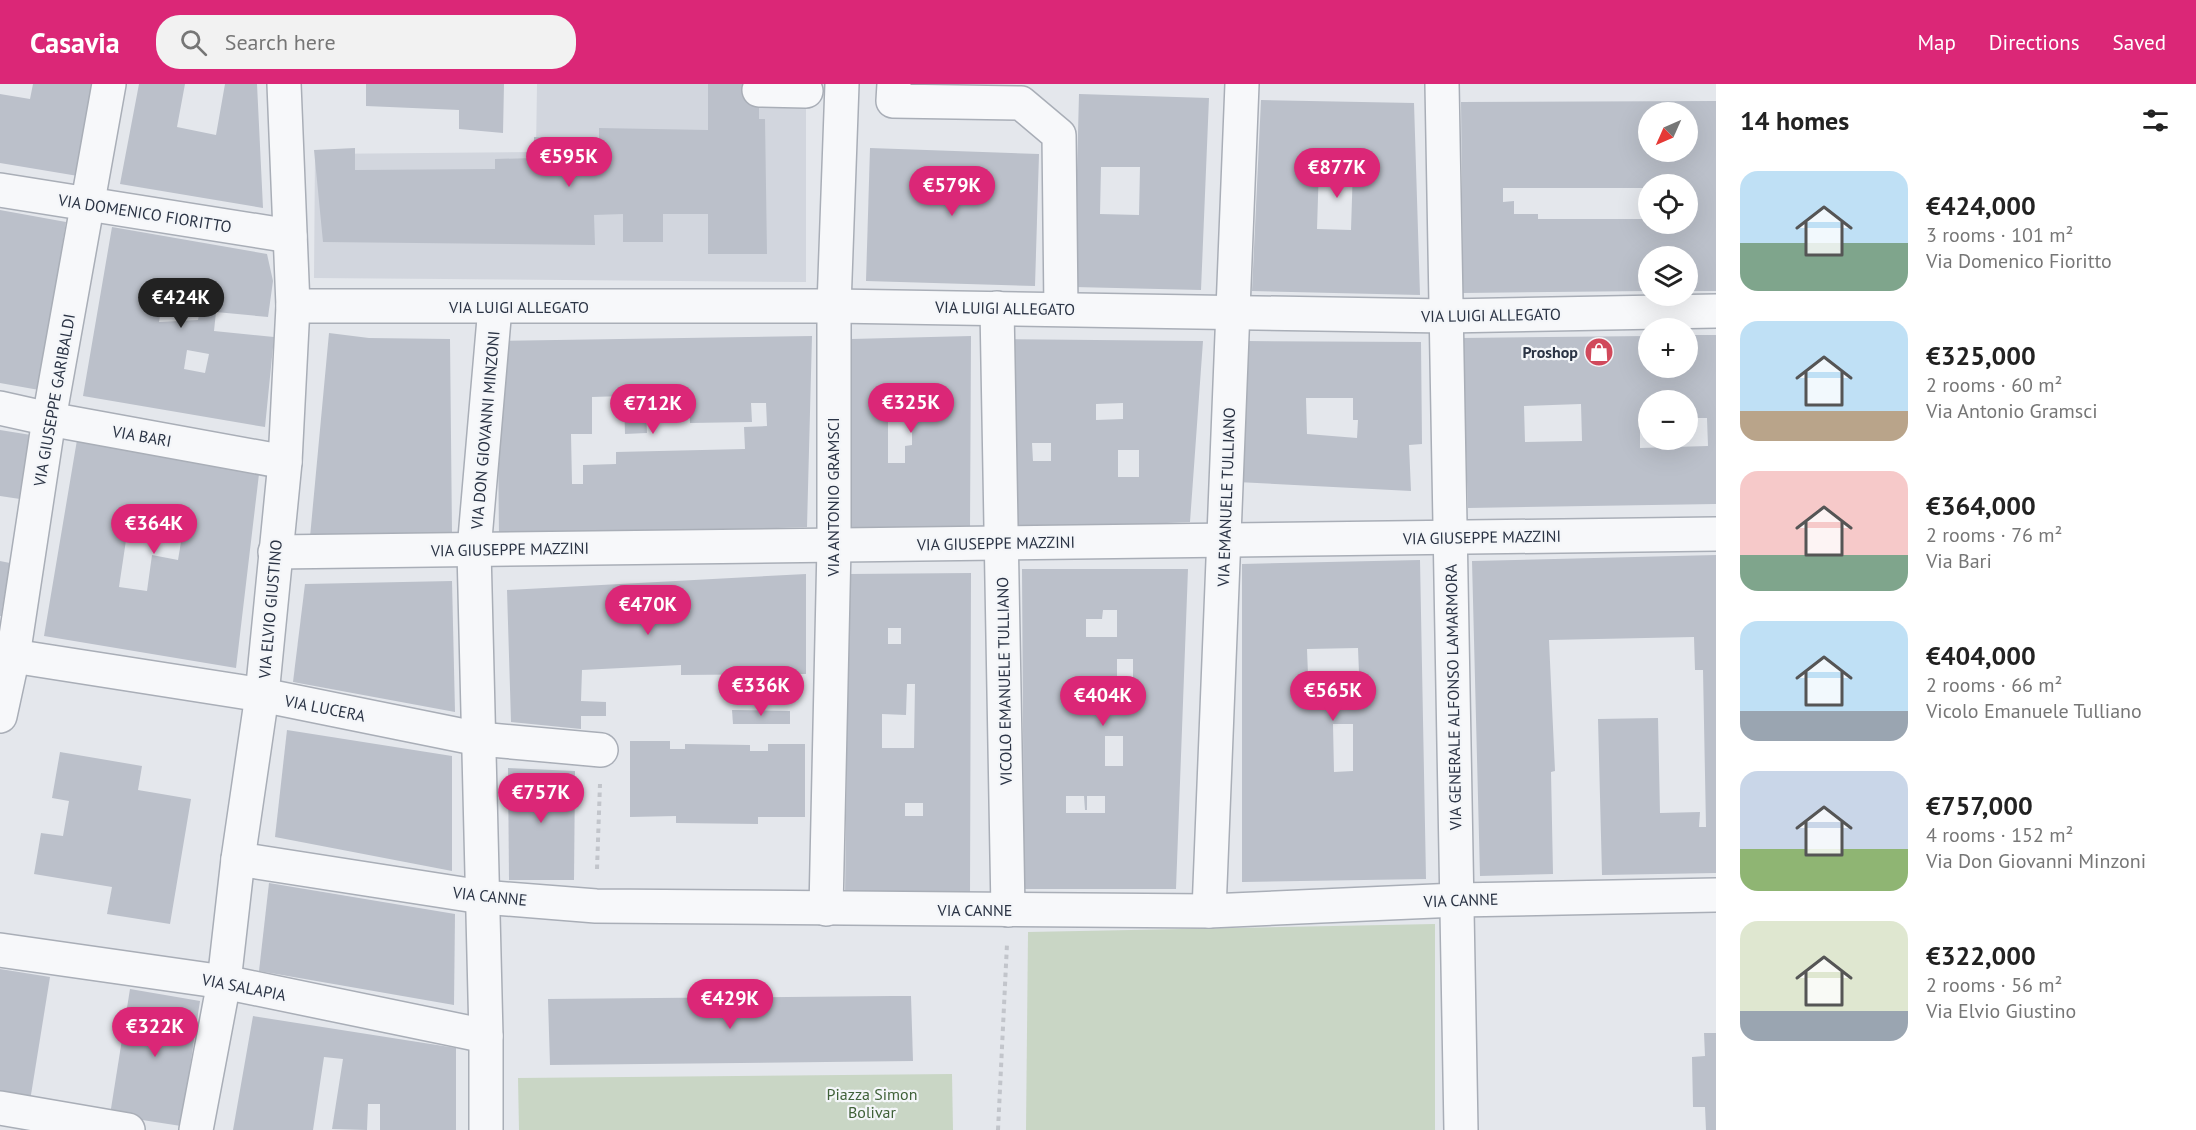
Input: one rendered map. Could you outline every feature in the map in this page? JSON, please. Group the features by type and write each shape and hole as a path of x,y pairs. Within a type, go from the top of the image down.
{"street":[{"name":"VIA GIUSEPPE GARIBALDI","path":"0,716 13,656 49,419 110,84"},
{"name":"VIA ELVIO GIUSTINO","path":"196,1130 224,982 238,859 262,695 285,462 293,306 284,84"},
{"path":"894,84 893,101 1022,93 1059,135 1061,309"},
{"name":"VIA EMANUELE TULLIANO","path":"1209,911 1242,84"},
{"name":"VIA GENERALE ALFONSO LAMARMORA","path":"1443,84 1461,1130"},
{"path":"759,90 827,90"},
{"name":"VIA ANTONIO GRAMSCI","path":"826,909 834,546 834,306 827,90"},
{"name":"VIA DOMENICO FIORITTO","path":"0,190 290,236"},
{"name":"VIA LUIGI ALLEGATO","path":"293,306 834,306 1446,316 1716,311"},
{"name":"VIA DON GIOVANNI MINZONI","path":"486,1130 486,1036 474,550 495,307"},
{"name":"VICOLO EMANUELE TULLIANO","path":"997,308 1008,910"},
{"name":"VIA BARI","path":"0,408 285,462"},
{"name":"VIA GIUSEPPE MAZZINI","path":"275,552 1716,534"},
{"name":"VIA LUCERA","path":"13,656 262,695 478,739 601,750"},
{"name":"VIA CANNE","path":"238,859 482,897 596,906 1209,911 1457,900 1716,895"},
{"name":"VIA SALAPIA","path":"0,950 224,982 486,1036"},
{"path":"0,1108 128,1130"}],"path":[{"path":"596,906 601,750"},
{"path":"998,1130 1008,910"}],"shaded area":[{"path":"537,84 806,84 806,282 314,278 315,154 536,152"}],"green space":[{"path":"1435,924 1435,1130 1026,1130 1028,932"},
{"name":"Piazza Simon Bolivar","path":"952,1074 953,1130 519,1130 518,1078"}],"building":[{"path":"33,84 93,84 78,176 0,163 0,94 30,99"},
{"path":"139,84 185,84 177,127 216,135 225,84 257,84 263,208 120,184"},
{"path":"366,84 504,84 503,133 459,129 459,110 366,106"},
{"path":"708,84 759,84 759,119 765,119 767,254 708,254 708,214 663,214 663,242 623,242 623,214 594,215 595,245 323,242 314,150 355,148 355,170 495,169 495,159 534,158 534,137 599,138 599,128 708,130"},
{"path":"1079,94 1209,98 1201,290 1074,287","holes":["1101,167 1140,167 1139,215 1100,214"]},
{"path":"1261,100 1414,103 1420,295 1252,291","holes":["1319,166 1353,167 1351,230 1317,229"]},
{"path":"1716,101 1716,291 1698,291 1698,246 1638,246 1638,291 1463,293 1461,102","holes":["1638,174 1698,174 1698,234 1638,234 1638,219 1538,219 1538,214 1514,214 1514,201 1503,202 1503,188 1638,188"]},
{"path":"870,148 1039,154 1035,286 866,281"},
{"path":"0,210 66,222 39,390 0,383"},
{"path":"112,227 267,254 273,281 268,317 216,312 214,331 274,337 265,427 83,396","holes":["165,288 203,295 198,320 159,322","187,350 209,354 205,373 184,369"]},
{"path":"329,333 369,338 450,339 452,533 310,537"},
{"path":"1698,335 1716,335 1716,504 1468,508 1462,338 1638,336 1638,378 1698,378","holes":["1581,404 1582,441 1525,442 1524,406"]},
{"path":"812,336 807,527 499,537 497,341","holes":["624,396 625,434 647,433 646,410 689,398 690,423 752,422 751,403 766,403 767,426 744,427 745,449 616,452 616,464 583,465 583,484 572,484 571,434 592,434 592,397"]},
{"path":"971,336 970,531 851,529 851,339","holes":["888,413 912,413 912,445 905,446 905,463 888,463"]},
{"path":"1000,339 1203,341 1190,522 1004,530","holes":["1123,403 1123,419 1096,420 1096,404","1032,443 1051,443 1051,461 1033,461","1118,450 1139,450 1139,477 1118,477"]},
{"path":"1246,341 1421,342 1422,444 1409,445 1411,491 1237,482","holes":["1306,398 1353,398 1353,420 1358,420 1357,438 1307,434"]},
{"path":"0,430 31,435 20,499 0,496"},
{"path":"77,440 259,474 236,668 44,636","holes":["131,507 157,511 153,538 181,542 178,560 152,555 147,591 119,587"]},
{"path":"1716,555 1716,873 1602,875 1598,719 1658,718 1660,813 1700,812 1699,827 1706,827 1703,670 1695,670 1694,637 1549,640 1555,771 1551,772 1553,874 1480,876 1472,561"},
{"path":"1420,560 1426,879 1242,882 1242,564","holes":["1358,648 1359,673 1308,675 1307,649","1333,724 1353,724 1353,771 1334,772"]},
{"path":"0,561 10,563 1,616 0,616"},
{"path":"1022,569 1188,569 1176,889 1024,889","holes":["1103,610 1117,610 1117,637 1086,637 1086,619 1102,619","1117,659 1133,659 1133,688 1113,688 1113,702 1089,702 1089,680 1117,680","1105,736 1123,736 1123,766 1105,766","1066,796 1084,796 1085,810 1087,810 1087,796 1105,796 1105,813 1066,813"]},
{"path":"971,573 970,898 845,898 849,574","holes":["888,628 901,628 901,644 888,644","907,684 915,684 914,748 882,748 882,714 906,715","905,803 923,803 923,816 905,816"]},
{"path":"806,574 806,674 681,675 681,665 582,670 581,701 606,702 606,716 581,716 581,729 511,722 507,590"},
{"path":"452,581 455,712 293,682 305,584"},
{"path":"732,710 790,711 790,724 733,724"},
{"path":"287,730 452,756 452,871 275,837"},
{"path":"630,741 670,741 670,749 685,749 685,744 750,745 750,751 768,751 768,744 805,744 805,817 758,817 758,824 676,823 676,816 630,817"},
{"path":"60,752 142,766 138,790 191,799 170,924 107,914 112,887 34,874 41,833 63,836 69,801 52,798"},
{"path":"508,768 575,771 574,880 509,880"},
{"path":"269,883 455,914 454,1005 259,971"},
{"path":"0,969 50,977 30,1101 0,1096"},
{"path":"130,989 200,1001 181,1126 110,1115"},
{"path":"911,996 913,1061 550,1065 548,999"},
{"path":"253,1016 456,1048 456,1130 380,1130 380,1104 368,1104 367,1130 332,1129 343,1059 324,1057 313,1130 233,1130"},
{"path":"1704,1033 1716,1033 1716,1130 1706,1130 1705,1107 1693,1107 1692,1057 1705,1056"}],"place":[{"name":"Proshop","path":"1599,352"}]}
